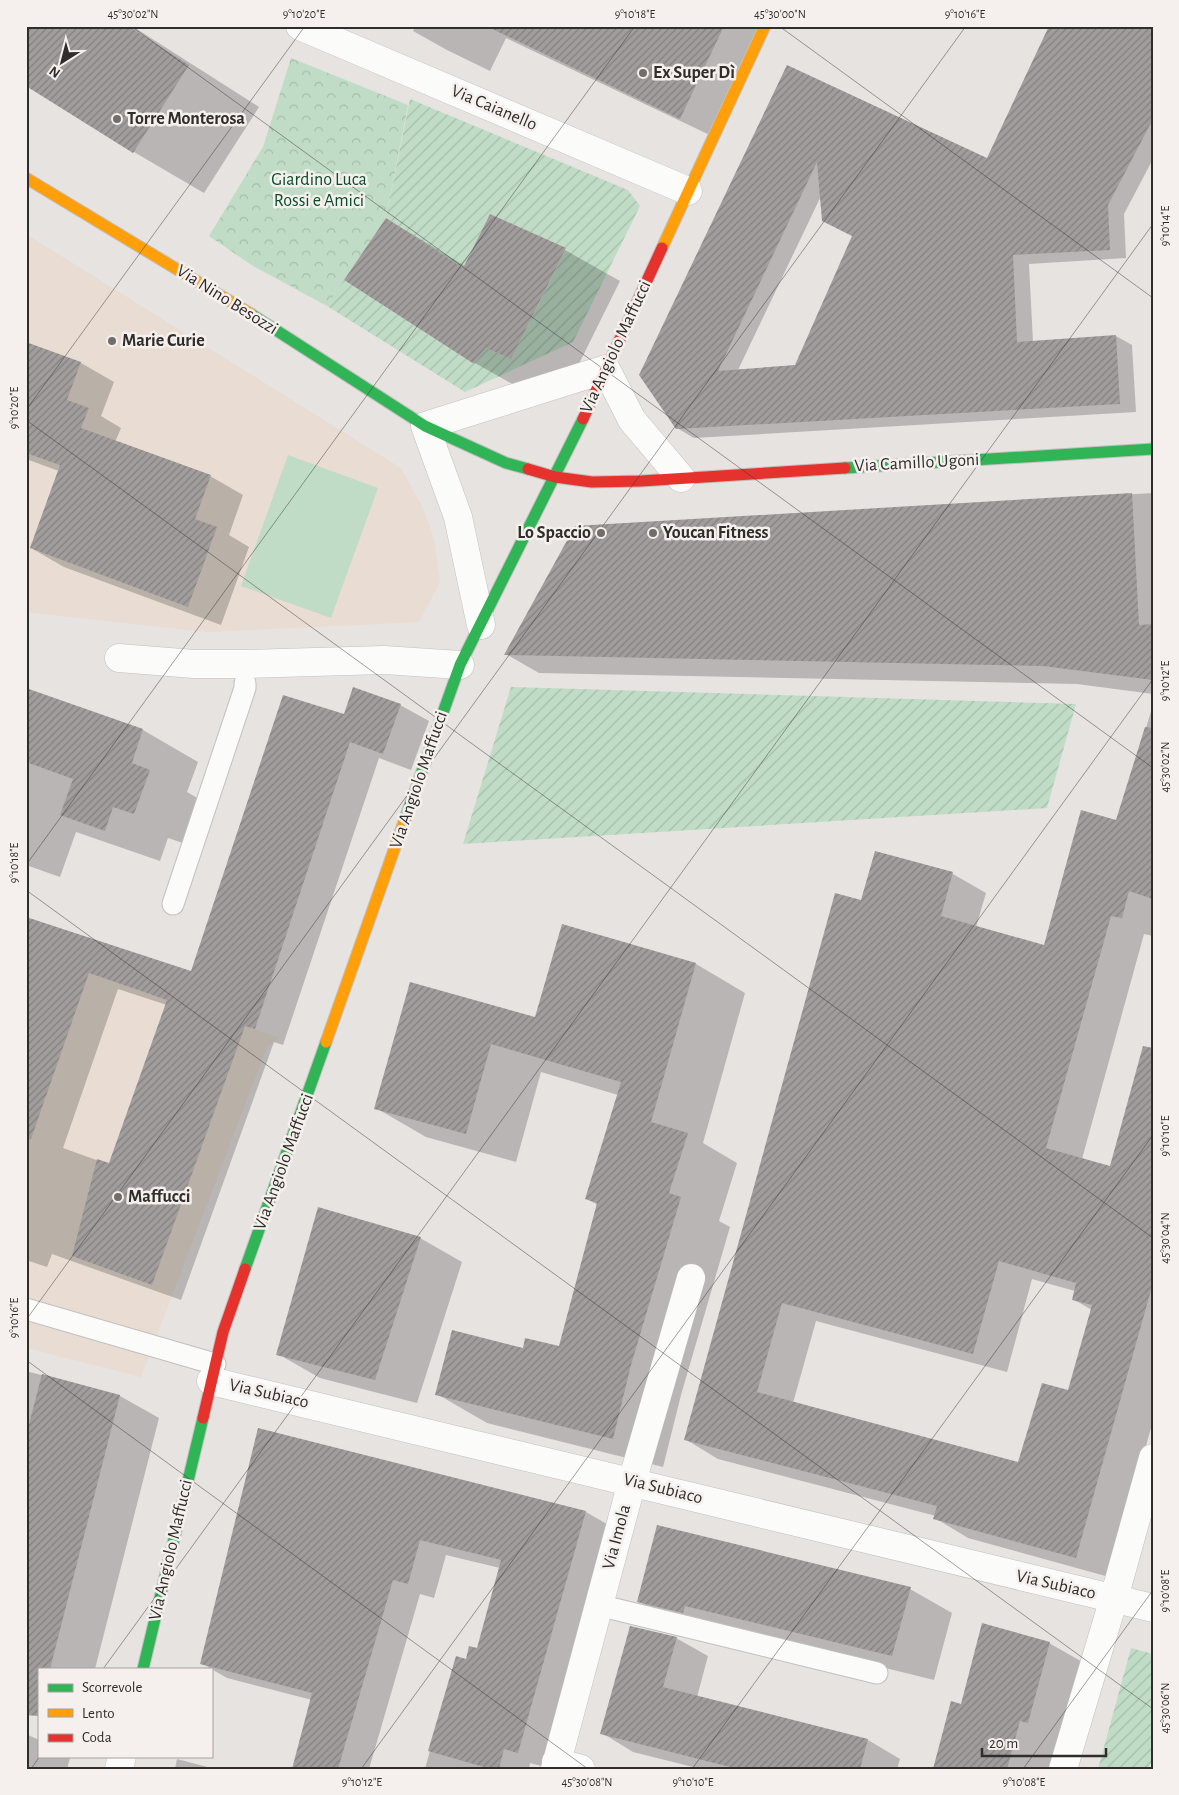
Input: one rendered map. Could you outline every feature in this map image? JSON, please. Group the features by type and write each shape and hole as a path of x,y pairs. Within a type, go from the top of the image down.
{"street":[{"name":"Via Caianello","path":"300,26 688,190"},
{"name":"Via Angiolo Maffucci","path":"143,1668 223,1332 460,665 556,477 765,26"},
{"name":"Via Nino Besozzi","path":"26,178 234,302 426,426 506,463 556,477"},
{"path":"481,625 458,517 426,426 606,369 632,420 681,478"},
{"name":"Via Camillo Ugoni","path":"556,477 592,482 681,478 1153,449"},
{"path":"119,658 194,664 384,660 460,665"},
{"name":"Via Imola","path":"564,1767 598,1605 691,1278"},
{"name":"Via Subiaco","path":"213,1372 632,1482 1153,1608"},
{"path":"1063,1769 1153,1458"}],"lane":[{"path":"173,904 245,688 245,683"},
{"path":"26,1309 213,1372"},
{"path":"598,1605 877,1673"}],"shaded area":[{"name":"Marie Curie","path":"26,234 401,468 423,508 434,539 440,582 419,622 207,632 26,612"},
{"name":"Maffucci","path":"26,952 280,1038 267,1047 141,1377 26,1348"}],"green space":[{"name":"Giardino Luca Rossi e Amici","path":"291,58 408,105 386,218 327,306 253,266 209,236 263,147"},
{"path":"410,99 628,190 640,206 573,342 465,392 327,306 344,280 474,364 486,348 511,359 566,249 490,214 463,268 386,218"},
{"path":"288,455 378,488 331,618 241,586"},
{"path":"511,687 1076,704 1047,808 463,844"},
{"path":"1131,1648 1153,1654 1153,1765 1150,1764 1148,1769 1098,1769"}],"building":[{"name":"Torre Monterosa","path":"26,26 128,26 189,65 133,153 26,86"},
{"name":"Ex Super Dì","path":"486,26 724,26 680,119"},
{"path":"1049,26 1153,26 1153,119 1108,205 1110,250 1013,255 1017,342 1116,335 1120,404 676,429 639,375 787,65 987,158","holes":["817,162 822,221 852,236 795,365 718,371"]},
{"path":"490,214 566,248 511,359 486,348 474,364 344,280 386,218 463,268"},
{"path":"26,342 81,362 67,400 89,408 81,428 211,475 195,519 217,527 188,607 30,548 60,465 26,453"},
{"path":"1132,493 1139,625 1153,624 1153,680 1043,666 504,655 575,526"},
{"path":"353,687 401,704 383,754 350,742 255,1029 245,1026 152,1285 72,1256 97,1159 109,1163 167,1000 89,973 31,1139 26,1139 26,917 191,971 283,695 344,714"},
{"path":"26,688 143,729 132,763 150,770 134,814 113,807 105,831 60,815 73,779 26,762"},
{"path":"1145,727 1153,728 1153,899 1129,891 1122,918 1111,916 1046,1148 1110,1166 1143,1046 1153,1048 1153,1283 1076,1558 933,1519 937,1506 684,1440 835,893 861,900 875,851 953,872 941,916 1044,945 1081,810 1116,820","holes":["999,1261 1076,1283 1072,1300 1092,1305 1068,1390 1042,1383 1018,1462 757,1392 782,1303 973,1354"]},
{"path":"562,924 696,963 651,1122 688,1133 669,1193 681,1197 631,1365 613,1439 435,1395 452,1330 523,1348 525,1338 559,1346 597,1203 585,1199 621,1082 491,1044 466,1134 374,1109 410,982 535,1017"},
{"path":"318,1207 421,1237 375,1380 276,1355"},
{"path":"42,1374 120,1395 50,1668 38,1668 38,1716 26,1715 26,1436"},
{"path":"258,1428 586,1511 518,1753 504,1749 499,1769 491,1769 428,1751 456,1656 466,1659 469,1646 477,1648 501,1560 420,1540 408,1584 393,1580 338,1769 292,1769 312,1693 200,1664"},
{"path":"657,1525 911,1587 892,1656 685,1606 683,1613 637,1602"},
{"path":"982,1623 1050,1642 1028,1723 1020,1721 1007,1769 933,1769 951,1701 961,1704"},
{"path":"630,1626 677,1637 663,1687 868,1739 860,1769 738,1769 600,1734"}],"traffic: fast":[{"path":"251,314 425,426 506,463 528,469"},
{"path":"405,819 460,665 583,419"},
{"path":"845,468 1153,449"},
{"path":"245,1269 326,1042"},
{"path":"143,1668 203,1418"}],"traffic: slow":[{"path":"662,248 765,26"},
{"path":"26,178 251,314"},
{"path":"326,1042 405,819"}],"traffic: jam":[{"path":"583,419 662,248"},
{"path":"528,469 555,477 592,482 641,481 845,468"},
{"path":"203,1418 223,1332 245,1269"}],"place":[{"name":"Ex Super Dì","path":"643,73"},
{"name":"Torre Monterosa","path":"117,119"},
{"name":"Marie Curie","path":"112,341"},
{"name":"Lo Spaccio","path":"601,533"},
{"name":"Youcan Fitness","path":"653,533"},
{"name":"Maffucci","path":"118,1197"}]}
